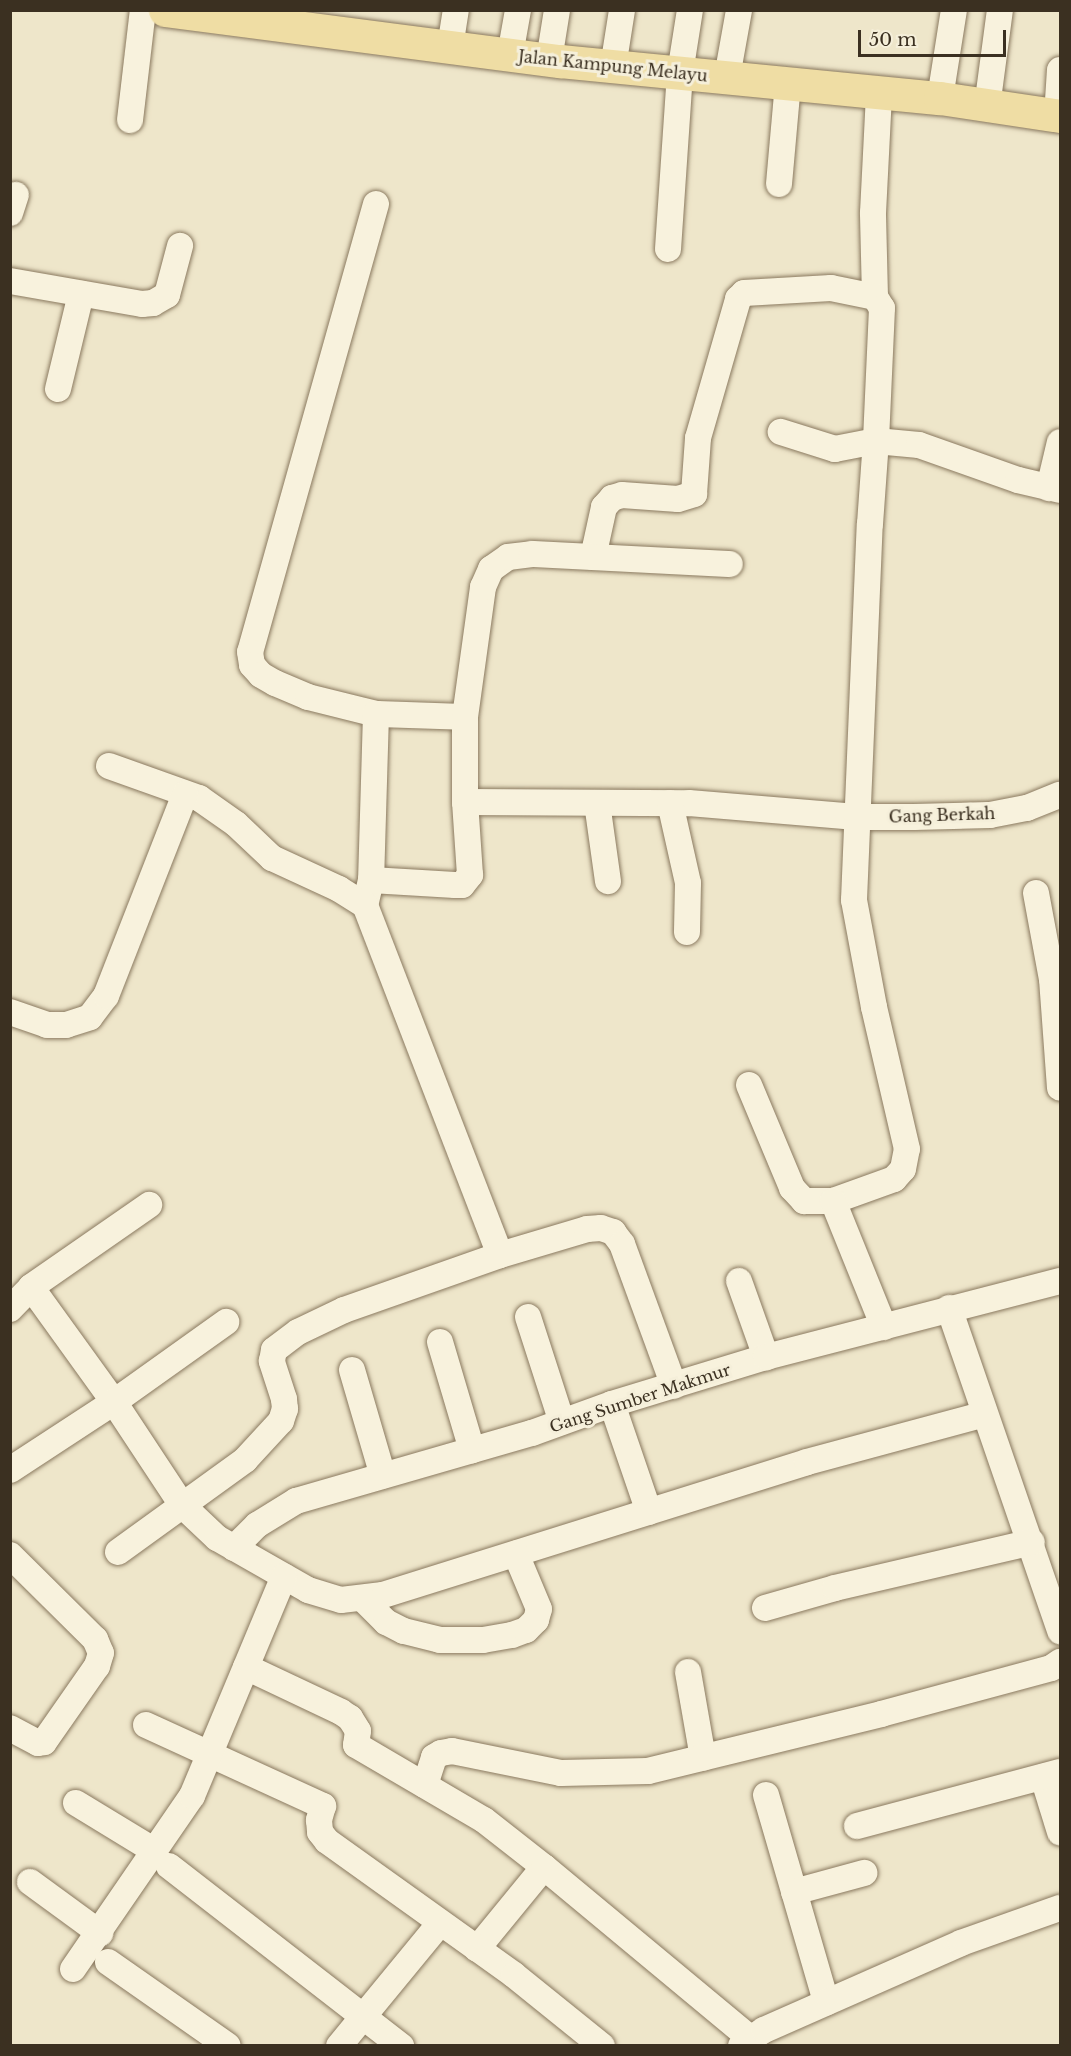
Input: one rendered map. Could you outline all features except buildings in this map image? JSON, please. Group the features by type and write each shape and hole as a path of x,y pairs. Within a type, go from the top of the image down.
{"main road":[{"name":"Jalan Kampung Melayu","path":"165,10 549,60 879,94 940,98 987,107 1059,116"}],"street":[{"path":"130,120 143,10"},
{"path":"450,47 456,10"},
{"path":"510,55 518,10"},
{"path":"549,60 557,10"},
{"path":"613,67 622,10"},
{"path":"668,249 681,73 690,10"},
{"path":"727,77 739,10"},
{"path":"940,98 954,10"},
{"path":"987,107 1000,10"},
{"path":"1059,116 1060,70"},
{"path":"779,184 788,84"},
{"path":"749,1085 792,1188 804,1201 833,1201 894,1179 903,1169 907,1149 856,921 854,900 856,817 882,308 875,297 873,213 879,94"},
{"path":"376,204 250,652 252,664 275,683 308,697 376,714 465,717"},
{"path":"10,281 142,304 161,300 167,295 180,246"},
{"path":"593,557 604,507 612,498 622,495 678,499 694,494 698,438 738,299 744,293 831,288 875,297"},
{"path":"58,388 81,294"},
{"path":"781,432 835,449 876,441 919,445 1018,480 1055,489 1060,442"},
{"path":"371,880 455,885 467,881 470,875 465,802 465,717 483,587 491,569 508,557 532,554 730,564"},
{"path":"376,714 371,880 365,905 500,1255"},
{"path":"109,766 199,798 236,825 272,858 339,889 365,905"},
{"path":"10,1011 47,1024 66,1024 90,1017 106,996 185,794"},
{"name":"Gang Berkah","path":"465,802 670,803 856,817 990,816 1027,808 1060,795"},
{"path":"597,803 608,881"},
{"path":"670,803 688,883 687,932"},
{"path":"1036,892 1056,979 1060,1088"},
{"path":"833,1201 884,1327"},
{"path":"10,1309 32,1287 149,1205"},
{"path":"118,1552 244,1460 281,1421 285,1409 272,1360 274,1350 298,1332 344,1310 500,1255 587,1229 601,1227 613,1232 622,1244 674,1386"},
{"path":"739,1281 766,1357"},
{"name":"Gang Sumber Makmur","path":"234,1548 257,1525 296,1501 472,1450 766,1357 1060,1281"},
{"path":"32,1287 114,1402 182,1505 217,1538 308,1590 341,1599 363,1599 876,1442 985,1414"},
{"path":"949,1308 1032,1542 1060,1631"},
{"path":"528,1317 562,1422"},
{"path":"10,1470 114,1402 226,1322"},
{"path":"440,1342 472,1450"},
{"path":"352,1370 383,1476"},
{"path":"612,1404 649,1512"},
{"path":"765,1608 835,1588 1032,1542"},
{"path":"363,1599 386,1622 404,1631 440,1640 483,1640 512,1635 526,1630 536,1620 539,1609 516,1554"},
{"path":"10,1555 95,1639 101,1653 97,1666 44,1742 38,1743 10,1728"},
{"path":"73,1969 162,1859 192,1796 284,1576"},
{"path":"425,1785 434,1757 452,1751 561,1773 597,1774 648,1771 881,1714 1052,1668 1060,1662"},
{"path":"246,1667 350,1718 358,1731 356,1745 483,1820 544,1867 746,2042 826,2002 961,1943 1060,1908"},
{"path":"688,1672 703,1758"},
{"path":"146,1725 323,1806 318,1820 320,1832 327,1841 514,1975 602,2046"},
{"path":"857,1826 1052,1775 1060,1832"},
{"path":"766,1795 826,2002"},
{"path":"76,1803 162,1859 400,2046"},
{"path":"477,1949 544,1867"},
{"path":"794,1892 864,1873"},
{"path":"30,1882 100,1933"},
{"path":"339,2046 440,1923"},
{"path":"108,1962 228,2046"}]}
